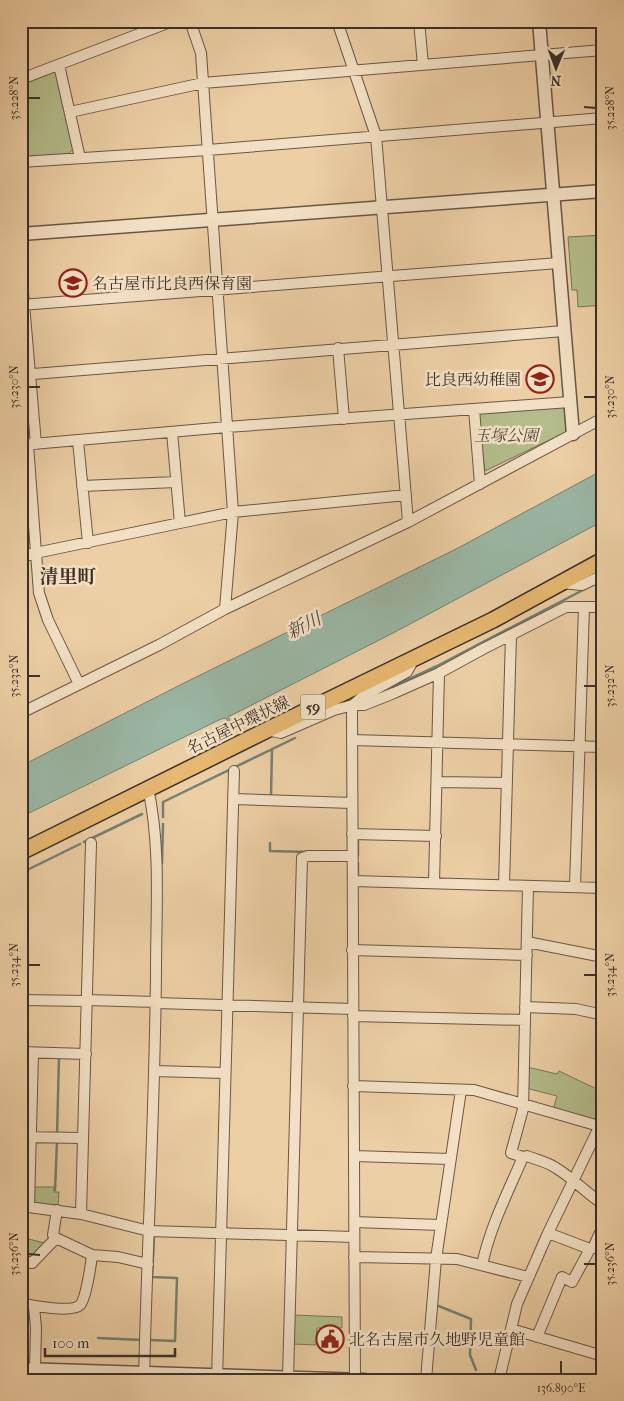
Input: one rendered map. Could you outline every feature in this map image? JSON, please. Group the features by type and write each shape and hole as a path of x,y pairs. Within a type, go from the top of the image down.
{"main road":[{"name":"名古屋中環状線","path":"21,852 493,620 603,560"}],"street":[{"path":"21,79 173,21"},
{"path":"190,21 201,53 228,427 233,512 225,609"},
{"path":"337,21 376,136 408,522"},
{"path":"419,21 423,65"},
{"path":"539,21 573,434"},
{"path":"70,112 203,83 603,50"},
{"path":"59,65 80,158"},
{"path":"21,162 208,150 603,118"},
{"path":"21,234 603,191"},
{"path":"23,305 558,263"},
{"path":"21,269 28,445 39,593 45,611 79,684"},
{"path":"25,375 564,331"},
{"path":"338,348 344,419"},
{"path":"28,445 228,427 570,402"},
{"path":"474,409 480,484"},
{"path":"21,713 225,609 408,522 603,418"},
{"path":"172,432 180,523"},
{"path":"78,440 88,543"},
{"path":"82,486 176,482"},
{"path":"21,556 233,512 406,495"},
{"path":"560,583 582,585 603,575"},
{"path":"266,730 281,732 334,710 353,705 364,705 387,696 440,672 566,607 603,607"},
{"path":"575,887 584,607"},
{"path":"504,885 511,635"},
{"path":"355,1380 352,950 353,705 362,697 407,672 414,658"},
{"path":"434,883 440,672"},
{"path":"352,740 603,747"},
{"path":"217,1377 234,771"},
{"path":"437,782 507,784"},
{"path":"144,1376 156,1002 157,864 154,818 148,788"},
{"path":"234,799 352,803"},
{"path":"352,834 436,836"},
{"path":"81,1214 91,843"},
{"path":"288,1378 302,858 308,856 352,856"},
{"path":"353,881 603,888"},
{"path":"528,886 523,1109 511,1153 523,1157 527,1156 555,1166 603,1204"},
{"path":"527,942 603,957"},
{"path":"352,950 527,955"},
{"path":"21,1000 87,1000 298,1007 353,1013 525,1020"},
{"path":"525,1007 576,1009 603,1015"},
{"path":"21,1052 86,1054"},
{"path":"33,1053 26,1137 25,1206 81,1214 149,1231 354,1237"},
{"path":"154,1071 225,1073"},
{"path":"353,1086 474,1090 600,1130 573,1180 517,1304 499,1380"},
{"path":"426,1380 436,1258 461,1090"},
{"path":"26,1137 83,1138"},
{"path":"354,1156 450,1159"},
{"path":"482,1265 496,1218 523,1157"},
{"path":"57,1210 53,1234 56,1238 92,1255 118,1257 148,1264"},
{"path":"354,1222 440,1225"},
{"path":"537,1337 562,1277 572,1282 590,1249 593,1248 603,1226"},
{"path":"548,1233 590,1249"},
{"path":"21,1262 32,1263 56,1238"},
{"path":"21,1303 64,1308 79,1306 82,1303 87,1284 92,1255"},
{"path":"354,1257 457,1259 528,1277"},
{"path":"34,1306 36,1328 35,1369"},
{"path":"511,1329 603,1356"},
{"path":"21,1369 94,1375 365,1380"},
{"path":"600,1380 603,1369"}],"green space":[{"path":"55,72 58,75 74,148 68,154 21,157 21,85"},
{"path":"603,235 603,305 578,307 577,290 572,290 568,237"},
{"name":"玉塚公園","path":"564,405 566,432 485,471 477,413"},
{"path":"527,1067 557,1074 559,1071 603,1092 602,1112 594,1121 553,1110 557,1096 526,1088"},
{"path":"32,1187 54,1187 54,1192 59,1192 58,1206 34,1204"},
{"path":"21,1237 48,1244 31,1261 21,1260"},
{"path":"293,1315 342,1317 342,1328 317,1328 316,1345 292,1344"}],"water":[{"name":"新川","path":"603,470 603,521 395,632 228,717 230,720 228,722 226,718 221,719 21,817 21,766 182,684 456,549"}],"waterway":[{"path":"386,690 437,666 585,589"},
{"path":"163,817 163,802 295,738"},
{"path":"271,795 272,749"},
{"path":"84,842 142,814"},
{"path":"162,863 163,824"},
{"path":"358,839 358,855"},
{"path":"270,843 270,851 309,852"},
{"path":"21,873 80,844"},
{"path":"358,863 358,875"},
{"path":"57,1135 59,1056"},
{"path":"55,1190 57,1142"},
{"path":"150,1340 175,1341 177,1278 152,1277 154,1237"},
{"path":"436,1305 471,1319 470,1355 476,1370"},
{"path":"98,1338 142,1340"}],"place":[{"name":"名古屋市比良西保育園","path":"73,283"},
{"name":"比良西幼稚園","path":"540,379"},
{"name":"北名古屋市久地野児童館","path":"330,1339"}],"district":[{"name":"清里町","path":"68,577"}]}
